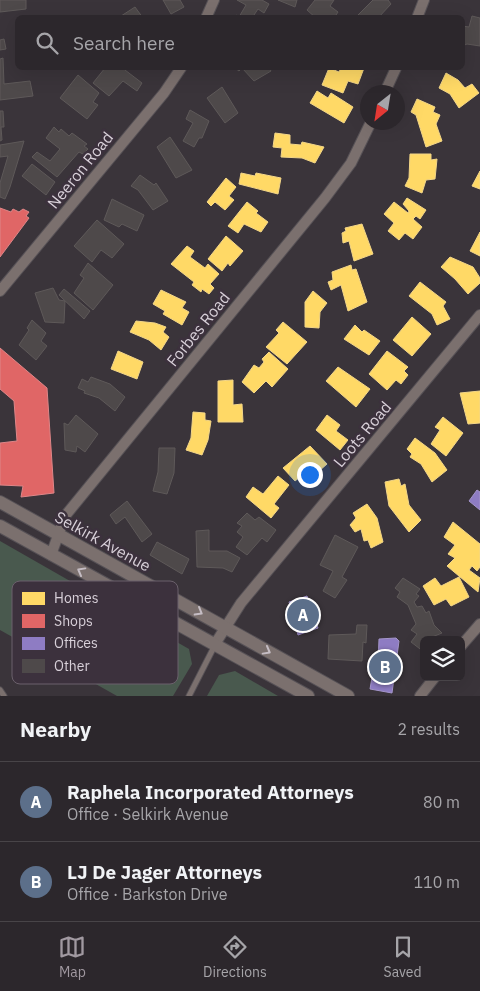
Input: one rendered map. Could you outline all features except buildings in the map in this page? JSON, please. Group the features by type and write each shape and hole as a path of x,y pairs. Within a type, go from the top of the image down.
{"street":[{"path":"207,15 214,0"},
{"path":"418,15 424,0"},
{"name":"Neeron Road","path":"0,291 164,93 180,70"},
{"path":"388,85 395,70"},
{"name":"Forbes Road","path":"51,555 65,516 325,198 351,163 367,130"},
{"name":"Loots Road","path":"216,644 241,603 480,316"},
{"name":"Selkirk Avenue","path":"0,502 142,581"},
{"path":"0,526 99,581"},
{"name":"Selkirk Avenue","path":"178,601 348,696"},
{"path":"178,624 308,696"},
{"path":"465,641 480,624"},
{"path":"420,696 433,681"}],"lane":[{"path":"188,696 216,644"},
{"path":"0,690 4,696"}],"green space":[{"path":"0,541 70,581 12,581 12,637 0,630"},
{"path":"178,643 189,649 192,664 173,696 117,696 96,684 178,684"},
{"path":"235,671 278,696 207,696 219,675"}],"place":[{"name":"Raphela Incorporated Attorneys","path":"303,615"},
{"name":"LJ De Jager Attorneys","path":"385,667"}]}
